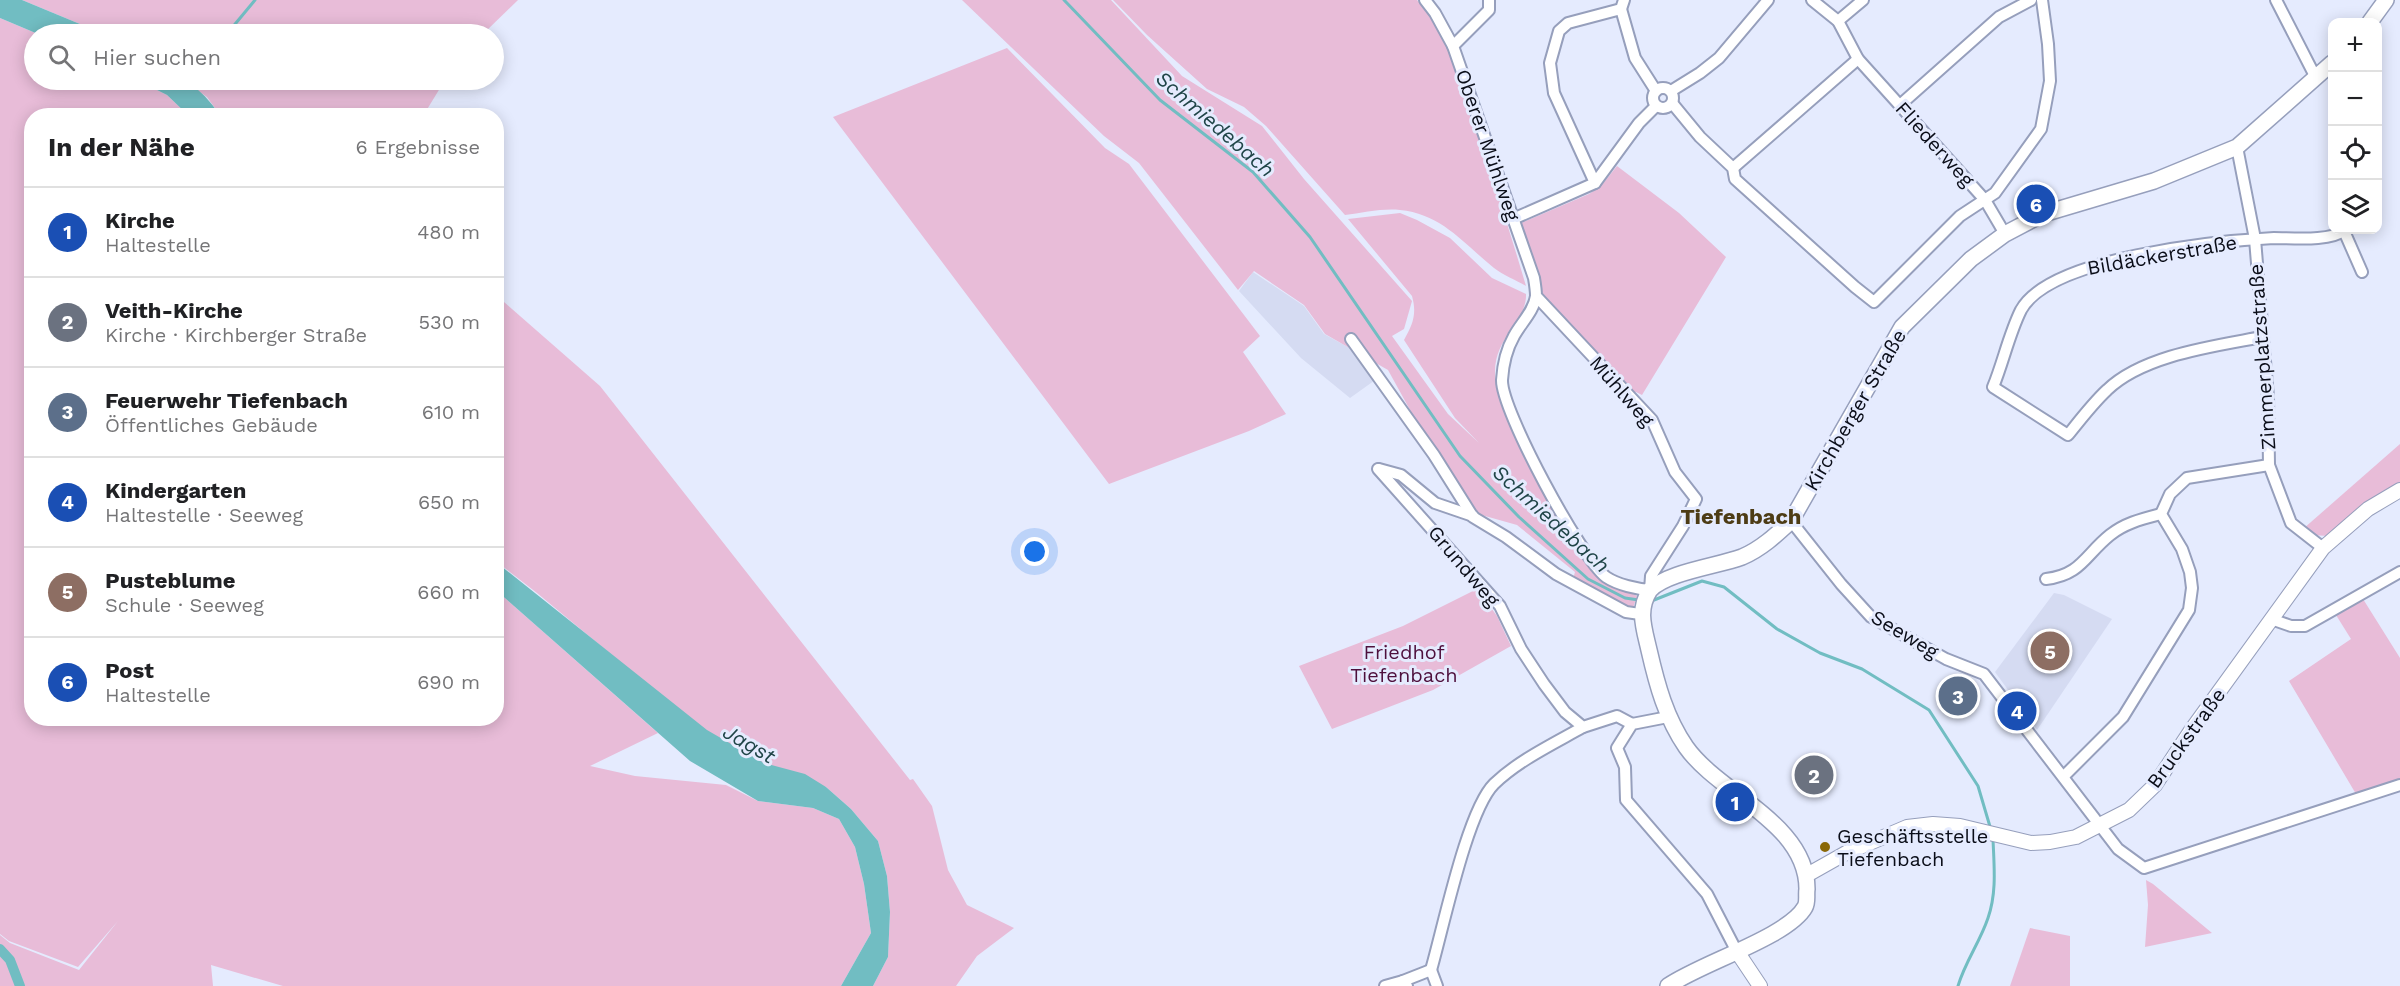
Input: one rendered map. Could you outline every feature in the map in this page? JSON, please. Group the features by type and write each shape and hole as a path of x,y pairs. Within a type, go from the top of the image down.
{"main road":[{"path":"2373,18 2386,0"},
{"name":"Kirchberger Straße","path":"1644,602 1674,578 1744,556 1764,545 1791,521 1902,327 1971,260 2005,234 2043,214 2154,181 2237,147 2328,67"},
{"path":"1644,602 1668,717 1688,750 1773,824 1795,850 1807,875 1806,905 1794,920 1768,937 1683,975 1668,986"}],"street":[{"name":"Oberer Mühlweg","path":"1425,0 1453,46 1534,278 1536,296"},
{"path":"1453,46 1489,10 1489,0"},
{"path":"1671,91 1719,58 1768,0"},
{"name":"Fliederweg","path":"1812,0 1838,21 1858,59 1985,200 2005,234"},
{"path":"1838,21 1863,0"},
{"path":"1900,105 1999,17 2031,0"},
{"path":"1672,104 1700,137 1733,168 1735,179 1874,302 1960,216 1995,193 2041,129 2050,81 2042,0"},
{"path":"2276,0 2316,78"},
{"path":"1595,183 1554,93 1550,63 1559,31 1568,23 1623,5 1635,58 1646,79 1656,91"},
{"path":"1733,168 1858,59"},
{"path":"1664,88 1671,91 1674,98 1672,104 1666,109 1656,106 1653,98 1656,91 1664,88"},
{"path":"1513,219 1595,183 1639,123 1656,106"},
{"name":"Zimmerplatzstraße","path":"2237,147 2254,239 2268,397 2269,465 2291,523 2323,548"},
{"name":"Bildäckerstraße","path":"2262,336 2193,350 2132,372 2108,389 2068,435 1993,387 2022,309 2040,290 2056,281 2097,264 2173,249 2254,239 2318,237 2329,234"},
{"path":"2346,234 2362,272"},
{"path":"1351,339 1434,455 1473,517 1506,537 1556,574 1626,612 1644,602 1636,589 1606,577 1577,539 1513,420 1504,398 1502,383 1506,352 1532,309 1536,296"},
{"name":"Mühlweg","path":"1536,296 1652,420 1675,472 1696,499 1683,526 1651,576 1644,602"},
{"path":"2161,514 2170,494 2187,478 2269,465"},
{"name":"Grundweg","path":"1473,517 1435,503 1401,475 1378,469 1500,606 1521,649 1544,684 1565,712 1582,727"},
{"name":"Bruckstraße","path":"1807,875 1846,853 1907,826 1934,824 1960,826 2031,843 2050,842 2076,837 2129,810 2155,786 2323,548 2367,509 2400,490"},
{"path":"2046,579 2076,570 2110,535 2133,521 2161,514"},
{"path":"2064,776 2123,717 2189,610 2192,588 2190,572 2182,549 2161,514"},
{"name":"Seeweg","path":"1791,521 1871,617 1946,659 1984,674 2064,776 2099,826 2118,849 2144,868 2400,786"},
{"path":"2271,619 2292,626 2305,626 2400,572"},
{"path":"1437,986 1431,970 1472,824 1493,785 1534,754 1582,727 1617,716 1632,723 1668,717"},
{"path":"1632,723 1617,748 1625,767 1626,800 1707,894 1736,950 1760,986"},
{"path":"1385,986 1405,983 1431,970"}],"shaded area":[{"path":"0,0 22,0 80,24 24,24 24,28 0,18"},
{"path":"157,90 197,90 215,108 181,108 167,95"},
{"path":"1253,272 1304,306 1324,334 1355,351 1378,378 1350,398 1301,358 1239,291"},
{"path":"504,568 707,730 764,763 805,774 826,787 851,809 878,841 887,876 890,912 888,957 873,986 841,986 871,933 864,884 855,847 839,819 813,808 758,801 690,761 504,597"},
{"path":"2054,593 2064,595 2112,619 2037,730 1995,672"}],"green space":[{"path":"22,0 518,0 493,24 80,24"},
{"path":"962,0 1111,0 1182,76 1262,126 1304,179 1412,301 1404,329 1392,336 1448,414 1479,443 1455,418 1404,340 1413,319 1412,296 1348,219 1400,213 1417,220 1450,238 1492,278 1526,294 1522,313 1505,339 1496,359 1495,372 1498,388 1533,470 1577,550 1598,574 1610,583 1637,596 1633,608 1603,598 1573,579 1575,572 1517,525 1478,514 1431,448 1388,370 1325,334 1304,305 1254,271 1238,290 1139,163 1104,136"},
{"path":"1113,0 1417,0 1437,28 1458,75 1526,286 1498,271 1452,231 1428,217 1400,210 1380,210 1345,215 1266,126 1244,107 1207,89 1147,35"},
{"path":"0,18 24,28 24,90 157,90 167,95 181,108 24,108 24,726 504,726 504,597 658,733 590,766 635,776 726,785 758,801 813,808 839,819 855,847 864,884 871,933 841,986 283,986 211,965 213,986 0,986 0,935 10,943 79,970 118,921 78,967 9,941 0,934"},
{"path":"1007,48 1105,148 1129,164 1260,336 1243,352 1286,414 1249,431 1109,484 833,117"},
{"path":"197,90 439,90 428,108 215,108 207,97"},
{"path":"1617,166 1679,213 1726,257 1642,395 1636,392 1630,394 1548,305 1539,287 1521,223 1589,194 1601,186"},
{"path":"504,302 600,386 910,780 913,779 932,806 948,870 967,905 1014,928 977,956 956,986 873,986 888,957 890,912 887,876 878,841 851,809 826,787 741,762 504,567"},
{"path":"2400,444 2400,486 2328,536 2312,535 2303,529"},
{"name":"Friedhof Tiefenbach","path":"1477,589 1497,616 1511,646 1433,690 1332,729 1299,666 1403,626"},
{"path":"2363,599 2400,658 2400,780 2356,794 2289,681 2351,639 2336,615"},
{"path":"2146,880 2212,933 2145,947 2148,905"},
{"path":"2030,928 2070,936 2070,986 2010,986"}],"waterway":[{"name":"Schmiedebach","path":"235,24 255,0"},
{"name":"Schmiedebach","path":"1064,0 1160,100 1253,172 1310,237 1460,456 1519,517 1588,579 1625,598 1639,600"},
{"name":"Schmiedebach","path":"1649,602 1702,581 1724,587 1777,629 1820,653 1862,669 1929,710 1978,786 1991,830"},
{"name":"Schmiedebach","path":"1958,986 1985,927 1991,908 1994,879 1993,839"},
{"path":"0,949 10,960 20,986"}],"place":[{"name":"Post","path":"2036,204"},
{"name":"Pusteblume","path":"2050,651"},
{"name":"Feuerwehr Tiefenbach","path":"1958,696"},
{"name":"Kindergarten","path":"2017,711"},
{"name":"Veith-Kirche","path":"1814,775"},
{"name":"Kirche","path":"1735,802"},
{"name":"Geschäftsstelle Tiefenbach","path":"1825,847"}],"district":[{"name":"Tiefenbach","path":"1741,516"}],"water label":[{"name":"Jagst","path":"749,744"}]}
